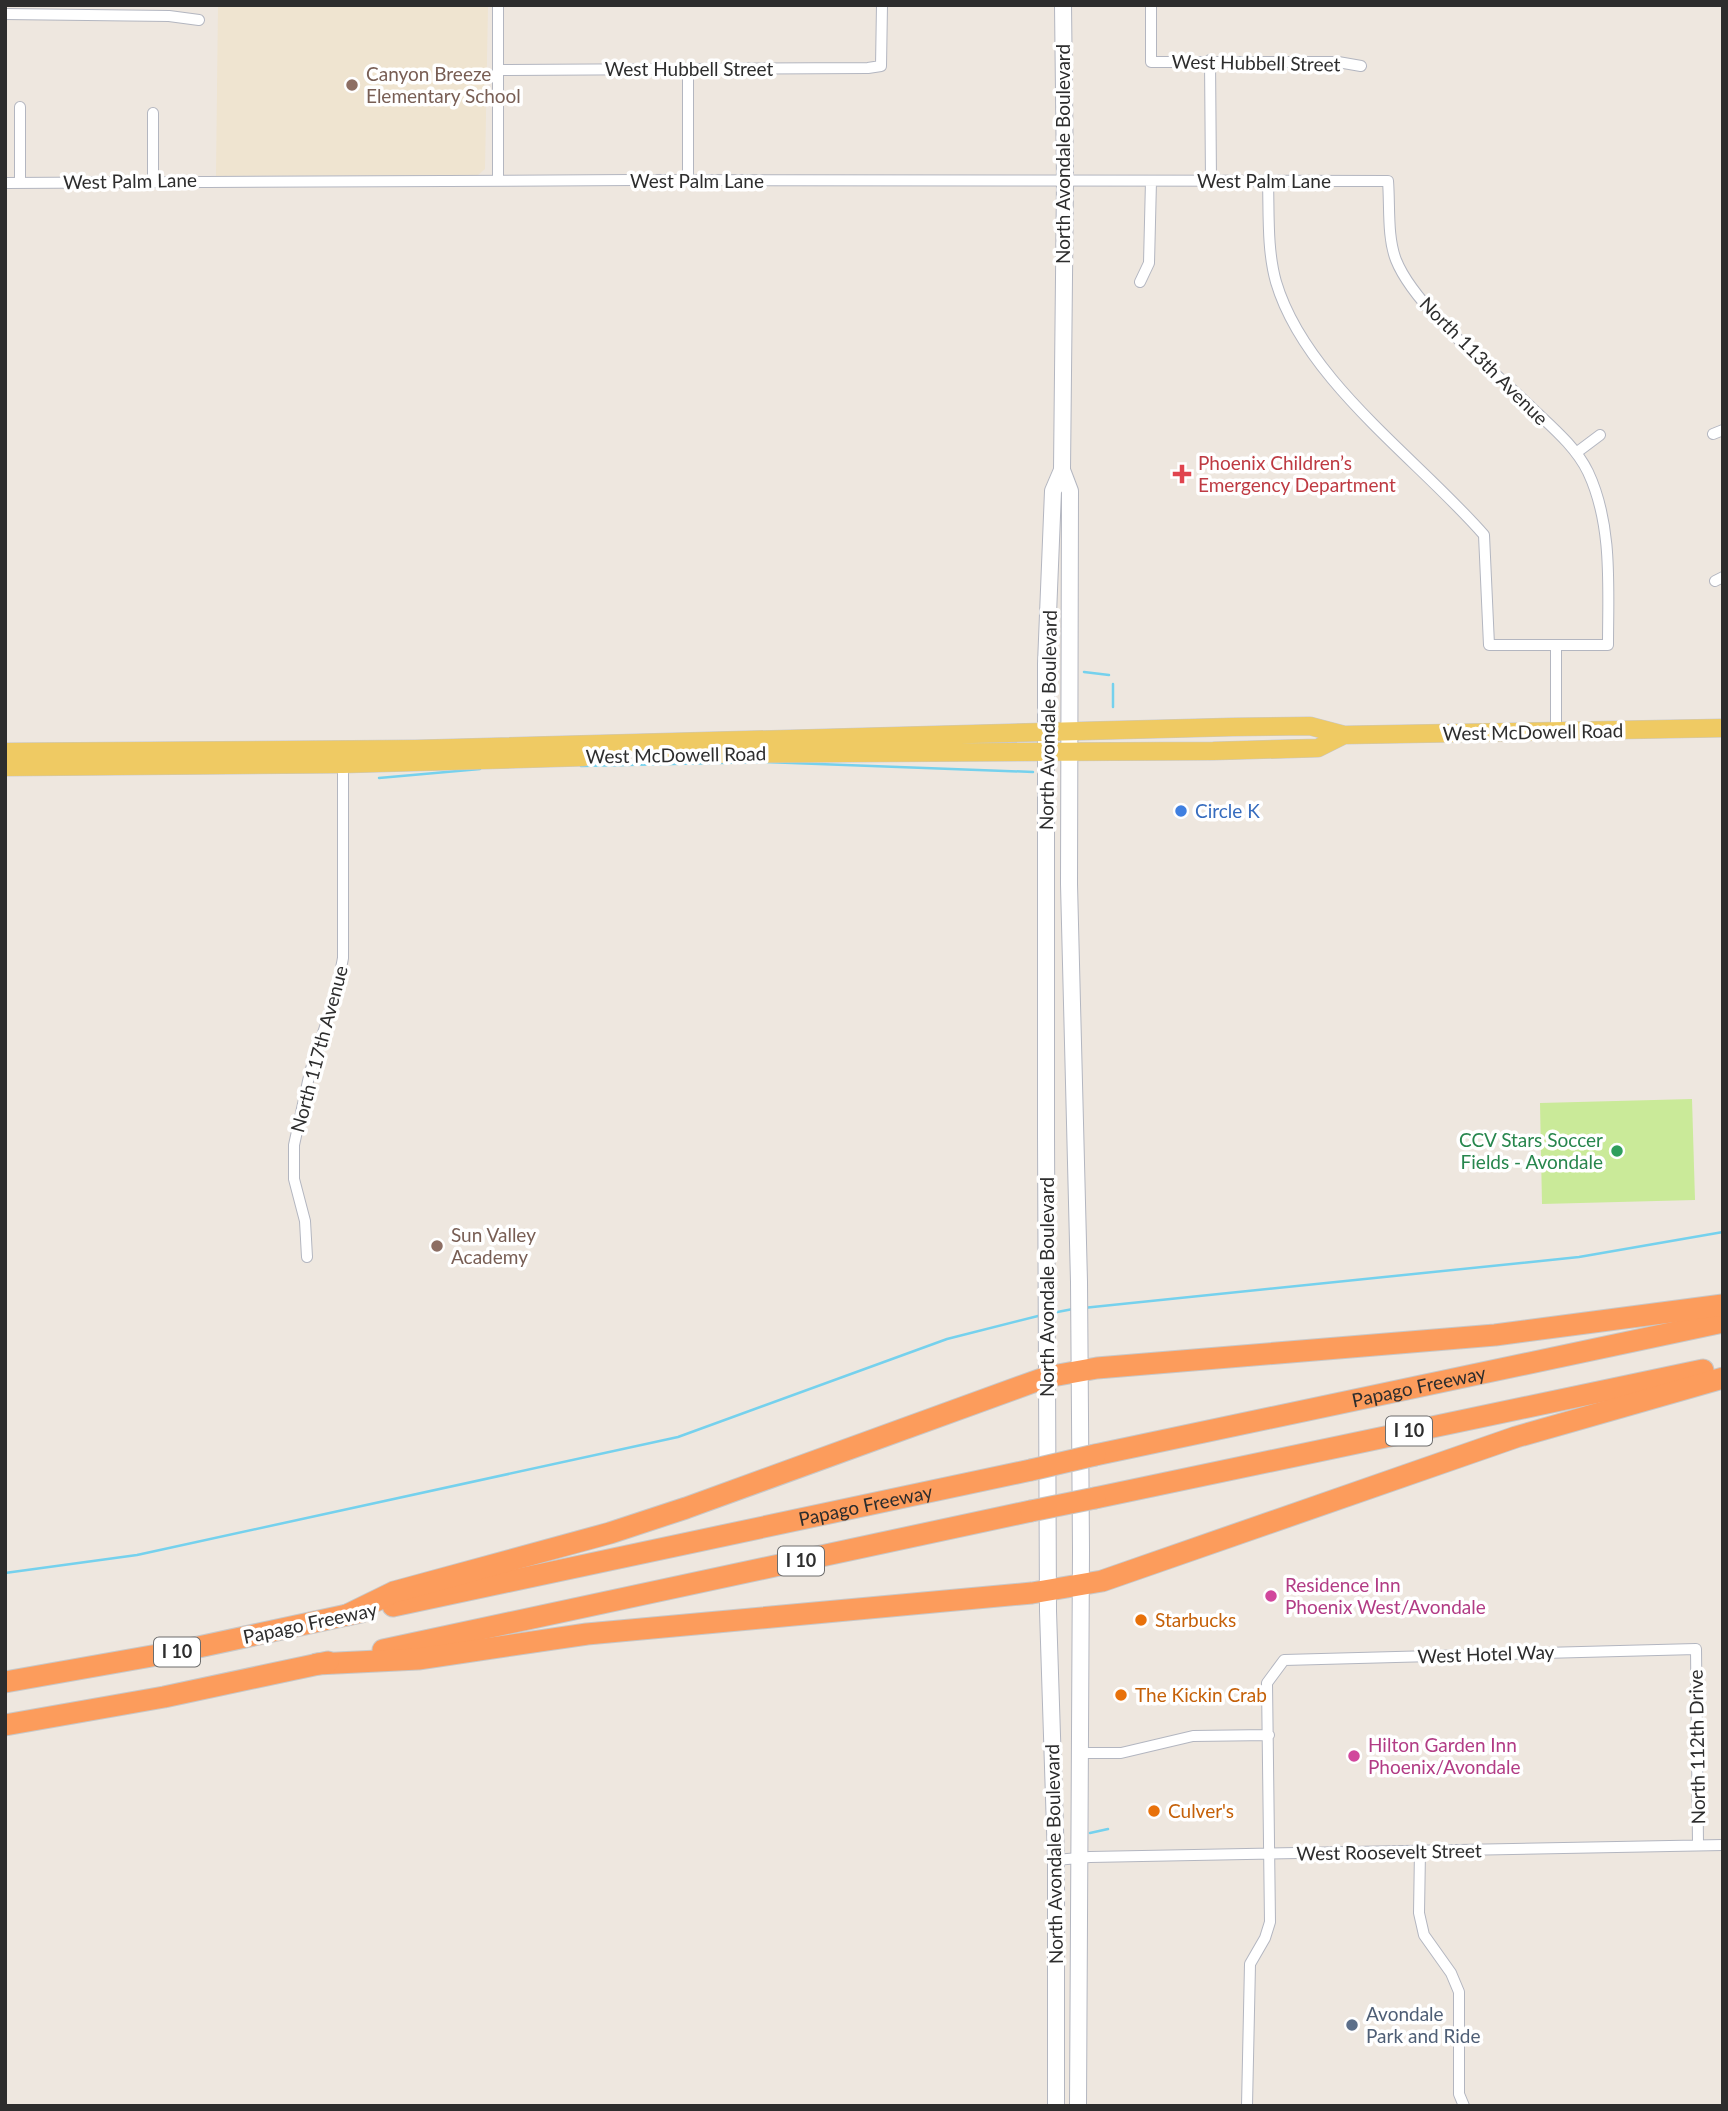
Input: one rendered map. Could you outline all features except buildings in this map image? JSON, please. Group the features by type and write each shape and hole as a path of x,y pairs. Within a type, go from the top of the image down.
{"highway":[{"path":"347,1615 394,1592 610,1533 686,1508 1047,1377 1320,1347 1495,1335 1723,1305"},
{"name":"Papago Freeway","path":"5,1682 180,1651 1723,1322"},
{"name":"I 10","path":"9,1723 164,1697 1723,1366"},
{"path":"317,1664 418,1659 587,1634 1048,1589 1102,1581 1516,1437 1723,1378"}],"main road":[{"name":"North Avondale Boulevard","path":"1063,5 1065,181 1062,470 1070,491 1072,1022 1080,1372 1078,2106"},
{"name":"North Avondale Boulevard","path":"1057,2105 1056,1860 1048,1589 1046,1343 1046,731 1053,491 1062,470"},
{"name":"West McDowell Road","path":"5,768 1046,731 1310,726 1344,735 1723,728"},
{"name":"West McDowell Road","path":"5,752 343,757 751,752 1069,753 1318,748 1344,735"},
{"path":"1047,1021 1072,1022"}],"street":[{"path":"498,5 498,181"},
{"name":"West Hubbell Street","path":"498,70 880,66 882,5"},
{"name":"West Hubbell Street","path":"1151,5 1151,62 1338,62 1361,66"},
{"path":"5,15 24,10 169,16 199,20"},
{"path":"1210,60 1211,181"},
{"path":"688,69 688,180"},
{"path":"20,107 20,183"},
{"path":"153,113 153,181"},
{"path":"1140,282 1149,263 1151,181"},
{"path":"1268,181 1270,242 1276,281 1290,316 1326,374 1484,535 1488,570 1489,645 1556,646 1556,731"},
{"name":"West Palm Lane","path":"5,183 1388,181"},
{"name":"North 113th Avenue","path":"1388,181 1396,260 1412,288 1429,309 1576,453 1597,496 1605,534 1608,645 1556,646"},
{"path":"1576,453 1600,435"},
{"path":"1723,728 1723,739"},
{"name":"North 117th Avenue","path":"307,1257 305,1221 294,1179 293,1145 310,1072 336,994 343,958 343,757"},
{"name":"West Hotel Way","path":"1269,1735 1267,1683 1278,1665 1294,1659 1696,1649"},
{"name":"North 112th Drive","path":"1696,1649 1698,1844"},
{"path":"1078,1753 1121,1753 1193,1735 1269,1735 1270,1922 1265,1938 1250,1965 1248,1979 1247,2106"},
{"name":"West Roosevelt Street","path":"1056,1860 1723,1845"},
{"path":"1420,1851 1419,1913 1424,1935 1451,1973 1459,1992 1459,2094 1455,2106"},
{"path":"1459,2094 1464,2106"}],"shaded area":[{"name":"Canyon Breeze Elementary School","path":"218,5 488,5 485,169 478,175 216,176"}],"green space":[{"name":"CCV Stars Soccer Fields - Avondale","path":"1692,1099 1695,1200 1542,1204 1540,1103"}],"waterway":[{"path":"1084,672 1109,675"},
{"path":"1113,684 1113,707"},
{"path":"581,766 765,762 1033,772"},
{"path":"379,778 480,769"},
{"path":"1083,1308 1579,1257 1723,1232"},
{"path":"1052,1313 1073,1309"},
{"path":"5,1573 137,1555 678,1437 947,1339 1042,1315"},
{"path":"1090,1833 1108,1829"}],"place":[{"name":"Canyon Breeze Elementary School","path":"352,85"},
{"name":"Phoenix Children’s Emergency Department","path":"1182,474"},
{"name":"Circle K","path":"1181,811"},
{"name":"CCV Stars Soccer Fields - Avondale","path":"1617,1151"},
{"name":"Sun Valley Academy","path":"437,1246"},
{"name":"Residence Inn Phoenix West/Avondale","path":"1271,1596"},
{"name":"Starbucks","path":"1141,1620"},
{"name":"The Kickin Crab","path":"1121,1695"},
{"name":"Hilton Garden Inn Phoenix/Avondale","path":"1354,1756"},
{"name":"Culver's","path":"1154,1811"},
{"name":"Avondale Park and Ride","path":"1352,2025"}]}
